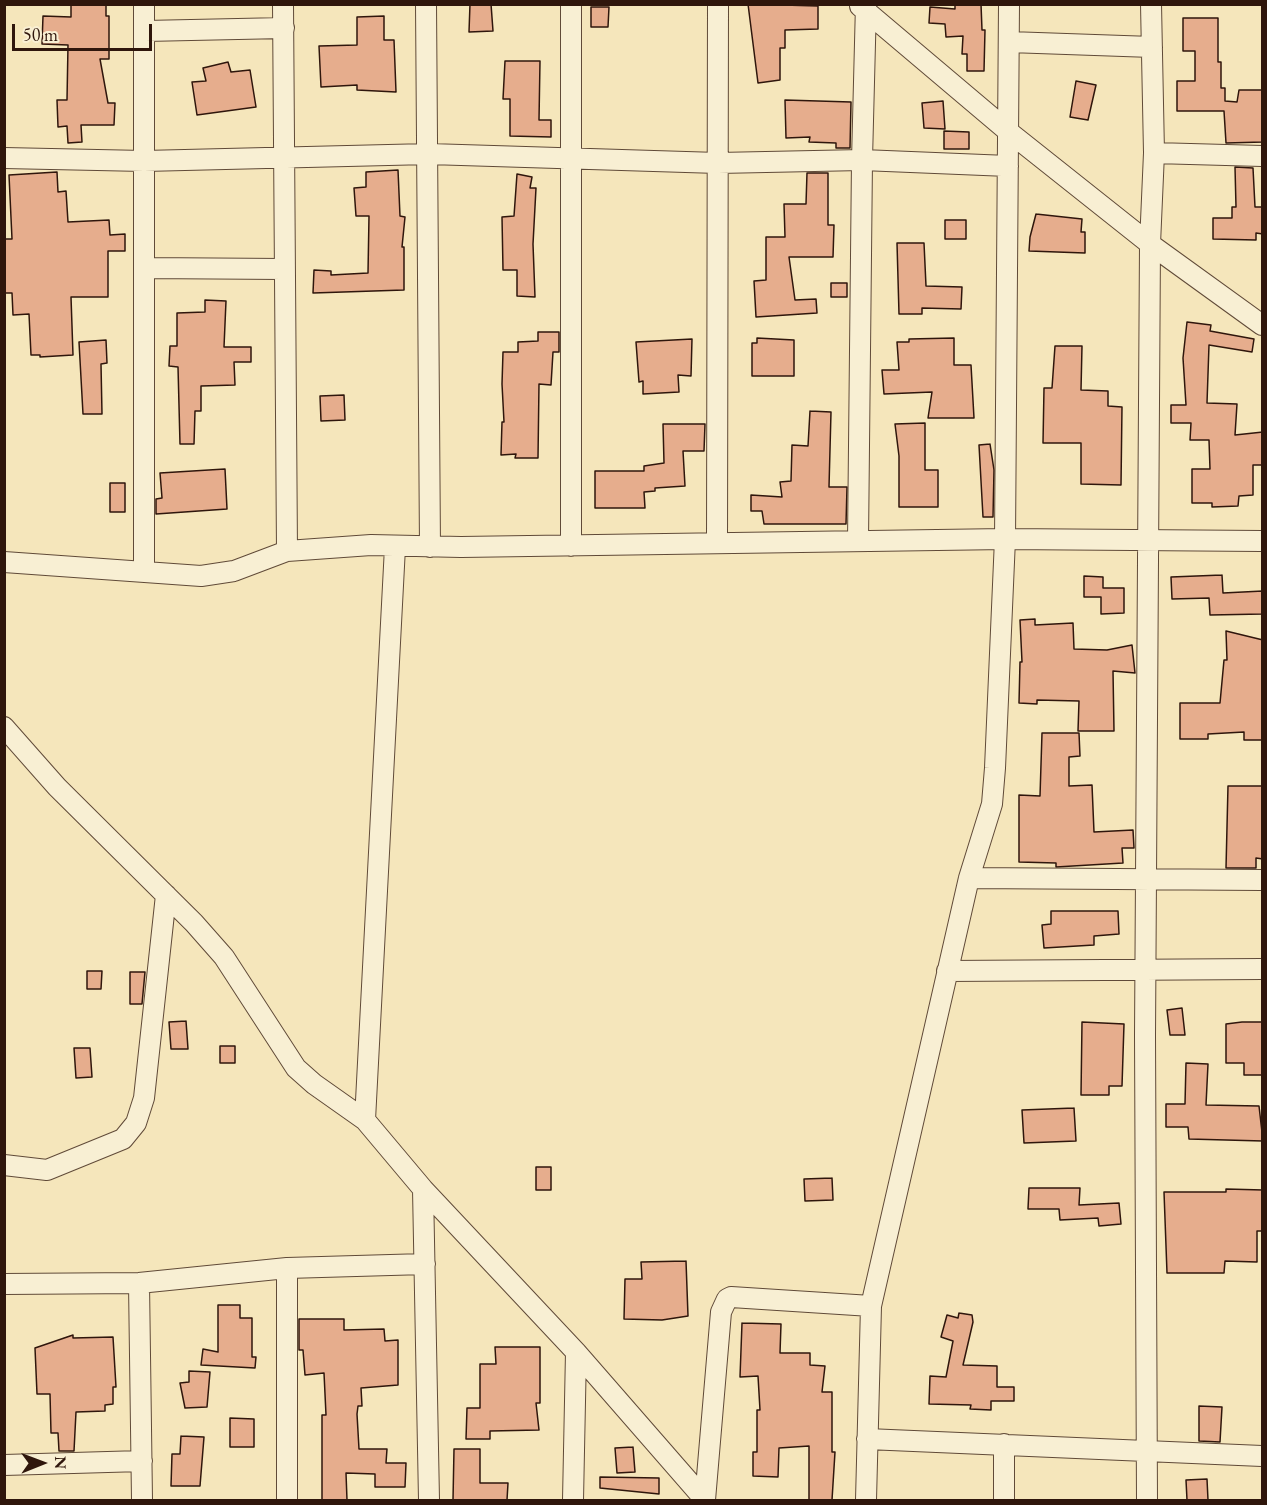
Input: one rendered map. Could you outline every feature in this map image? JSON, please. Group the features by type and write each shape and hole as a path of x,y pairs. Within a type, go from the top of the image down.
{"street":[{"path":"144,4 144,572"},
{"path":"283,4 282,158 287,551"},
{"path":"426,4 429,154 430,548"},
{"path":"571,4 571,546"},
{"path":"717,543 718,4"},
{"path":"866,1500 871,1306 969,878 992,804 1005,539 1009,4"},
{"path":"1147,1500 1145,971 1150,243 1154,153 1151,4"},
{"path":"864,7 1009,132 1150,243 1263,325"},
{"path":"858,541 864,7"},
{"path":"145,31 284,28"},
{"path":"1009,42 1152,47"},
{"path":"1154,153 1263,156"},
{"path":"4,158 144,161 429,154 718,163 862,160 1008,166"},
{"path":"144,268 284,269"},
{"path":"4,562 217,575 287,551 340,547 430,548 1148,538 1263,541"},
{"path":"365,1120 394,547"},
{"path":"4,727 57,787 166,895 224,957 296,1068 314,1084 365,1120 423,1189 576,1352 705,1500 721,1312 727,1299 731,1297 871,1306"},
{"path":"969,878 1263,880"},
{"path":"4,1165 47,1170 123,1138 135,1122 144,1098 166,895"},
{"path":"947,971 1263,969"},
{"path":"423,1189 429,1500"},
{"path":"4,1284 139,1283 287,1268 425,1264"},
{"path":"287,1268 287,1500"},
{"path":"139,1283 142,1500"},
{"path":"573,1500 576,1352"},
{"path":"867,1439 1263,1456"},
{"path":"1004,1444 1004,1500"},
{"path":"4,1465 142,1461"}],"building":[{"path":"71,4 106,4 106,16 109,16 109,59 100,59 108,103 115,103 114,125 81,125 82,142 68,143 67,126 58,127 57,100 67,100 68,45 42,44 43,16 71,17"},
{"path":"470,4 491,4 493,31 469,32"},
{"path":"748,4 818,6 818,29 785,30 785,48 780,48 780,80 758,83"},
{"path":"955,4 981,4 982,30 985,30 984,71 967,71 967,54 962,54 963,36 946,37 945,24 929,23 930,7 955,9"},
{"path":"591,7 609,7 608,27 591,27"},
{"path":"384,16 384,40 394,40 396,92 357,90 357,85 321,87 319,46 357,45 357,17"},
{"path":"1183,18 1218,18 1218,62 1221,62 1221,88 1225,88 1225,101 1237,102 1239,90 1263,90 1263,142 1226,143 1224,111 1177,111 1177,81 1195,81 1195,51 1183,51"},
{"path":"505,61 540,61 539,120 551,120 551,137 510,136 510,99 503,99"},
{"path":"228,62 231,72 250,70 256,107 197,115 192,82 206,81 203,68"},
{"path":"1076,81 1096,85 1088,120 1070,117"},
{"path":"785,100 851,102 850,148 836,148 836,143 809,142 810,137 786,138"},
{"path":"943,101 945,129 924,128 922,103"},
{"path":"944,131 969,132 969,149 944,149"},
{"path":"1235,167 1253,168 1255,207 1263,207 1263,234 1256,233 1256,240 1213,239 1213,218 1232,218 1232,207 1236,207"},
{"path":"398,170 400,216 405,217 402,247 404,247 404,290 313,293 314,270 331,271 331,275 368,273 369,216 356,216 354,188 366,187 366,172"},
{"path":"57,172 58,192 66,191 68,222 109,220 110,235 125,234 125,251 108,251 108,297 71,297 73,355 40,357 40,355 31,355 29,314 13,315 12,293 5,293 4,239 12,239 9,175"},
{"path":"807,173 828,173 828,225 834,225 833,257 789,257 795,300 816,299 817,313 756,317 754,281 766,280 766,237 785,237 784,204 806,204"},
{"path":"517,174 532,177 530,188 536,188 533,244 535,297 517,296 517,270 503,270 502,217 514,216"},
{"path":"1036,214 1082,219 1081,232 1085,232 1085,253 1029,251"},
{"path":"945,220 966,220 966,239 945,239"},
{"path":"897,243 924,243 926,286 962,287 961,309 922,308 922,314 899,314"},
{"path":"831,283 847,283 847,297 831,297"},
{"path":"205,300 226,301 224,347 251,347 251,362 234,362 235,385 201,386 201,411 195,411 194,444 180,444 178,367 169,366 170,346 177,346 177,313 205,312"},
{"path":"1187,322 1211,325 1210,331 1254,339 1252,352 1209,345 1207,403 1237,404 1235,435 1263,432 1263,465 1253,465 1253,495 1239,496 1238,506 1212,507 1212,503 1192,503 1192,469 1210,469 1209,440 1190,440 1191,423 1171,423 1171,405 1186,405 1183,358"},
{"path":"538,332 559,332 559,352 553,352 551,385 539,384 538,458 515,458 516,454 501,455 502,422 504,422 503,352 518,352 518,342 538,341"},
{"path":"757,338 794,340 794,376 752,376 752,343 757,343"},
{"path":"954,338 954,365 971,365 974,418 928,418 932,392 884,394 882,370 899,370 897,342 909,342 909,339"},
{"path":"692,339 691,376 678,375 679,392 643,394 643,381 639,382 636,342"},
{"path":"106,340 107,363 101,364 102,414 83,414 79,342"},
{"path":"1055,346 1082,346 1081,390 1108,391 1108,406 1122,407 1121,485 1081,484 1081,443 1043,443 1044,388 1052,388"},
{"path":"344,395 345,420 321,421 320,396"},
{"path":"810,411 831,412 829,487 847,487 846,524 764,524 762,511 751,511 751,495 782,497 780,482 791,481 792,445 808,446"},
{"path":"925,423 925,470 938,470 938,507 899,507 899,456 895,424"},
{"path":"663,424 705,424 704,451 683,451 685,486 655,488 655,491 644,492 645,508 595,508 595,471 644,471 644,466 664,463"},
{"path":"990,444 994,470 993,517 983,517 979,445"},
{"path":"225,469 227,509 156,514 156,499 162,498 160,473"},
{"path":"110,483 125,483 125,512 110,512"},
{"path":"1222,575 1223,593 1263,591 1263,614 1210,615 1209,598 1172,599 1171,577"},
{"path":"1084,576 1103,577 1103,588 1124,588 1124,613 1101,614 1101,597 1084,597"},
{"path":"1035,619 1035,625 1073,623 1074,649 1107,650 1132,645 1135,673 1113,671 1114,731 1078,731 1079,701 1037,700 1037,704 1019,703 1020,662 1022,662 1020,620"},
{"path":"1226,631 1263,640 1263,740 1244,740 1244,732 1208,734 1208,739 1180,739 1180,703 1220,703 1224,660 1227,660"},
{"path":"1042,733 1079,733 1080,756 1069,757 1069,786 1092,785 1094,832 1133,830 1134,848 1122,848 1123,863 1056,867 1056,863 1019,862 1019,795 1040,796"},
{"path":"1228,786 1263,786 1263,859 1256,858 1256,868 1226,868"},
{"path":"1051,911 1118,911 1119,934 1094,936 1094,945 1044,948 1042,925 1051,924"},
{"path":"87,971 102,971 101,989 87,989"},
{"path":"130,972 145,972 142,1004 130,1004"},
{"path":"1182,1008 1185,1035 1170,1035 1167,1010"},
{"path":"186,1021 188,1049 171,1049 169,1022"},
{"path":"1082,1022 1124,1024 1122,1086 1109,1086 1109,1095 1081,1095"},
{"path":"1263,1022 1263,1075 1244,1075 1244,1063 1226,1063 1226,1024"},
{"path":"220,1046 235,1046 235,1063 220,1063"},
{"path":"74,1048 90,1048 92,1077 76,1078"},
{"path":"1186,1063 1208,1064 1206,1105 1259,1106 1263,1141 1189,1139 1188,1127 1166,1127 1166,1104 1185,1104"},
{"path":"1074,1108 1076,1141 1024,1143 1022,1110"},
{"path":"536,1167 551,1167 551,1190 536,1190"},
{"path":"832,1178 833,1200 805,1201 804,1179"},
{"path":"1029,1188 1080,1188 1079,1205 1119,1203 1121,1224 1099,1226 1098,1218 1060,1220 1059,1209 1028,1209"},
{"path":"1226,1189 1263,1190 1263,1231 1257,1231 1257,1262 1225,1261 1224,1273 1167,1273 1164,1192 1226,1192"},
{"path":"686,1261 688,1316 662,1320 624,1319 625,1279 642,1279 641,1262"},
{"path":"218,1305 240,1305 240,1318 252,1318 252,1357 256,1357 255,1368 201,1365 203,1349 218,1352"},
{"path":"959,1313 972,1315 973,1322 963,1365 997,1366 997,1387 1014,1387 1014,1401 991,1401 991,1410 970,1409 971,1405 929,1404 930,1376 946,1377 953,1341 941,1337 947,1315 958,1318"},
{"path":"299,1319 344,1319 344,1330 384,1329 385,1341 398,1340 398,1385 361,1388 362,1406 358,1406 357,1414 359,1449 387,1449 386,1463 406,1463 405,1487 375,1487 375,1474 346,1473 347,1500 322,1500 322,1415 326,1415 324,1373 305,1375 303,1350 299,1350"},
{"path":"742,1323 781,1324 780,1353 810,1353 810,1365 825,1366 822,1392 832,1392 832,1452 835,1452 832,1500 809,1500 809,1446 779,1448 778,1477 753,1476 753,1452 757,1452 757,1410 760,1410 758,1376 740,1377"},
{"path":"73,1335 73,1338 113,1337 116,1387 113,1387 113,1404 105,1405 105,1411 76,1412 74,1451 59,1451 58,1433 51,1433 50,1394 37,1394 35,1348"},
{"path":"495,1347 540,1347 540,1403 536,1403 539,1430 490,1431 490,1439 466,1439 467,1408 480,1408 480,1364 496,1364"},
{"path":"189,1371 210,1372 207,1407 185,1408 180,1383 189,1382"},
{"path":"1199,1406 1222,1407 1220,1442 1199,1441"},
{"path":"230,1418 254,1419 254,1447 230,1447"},
{"path":"181,1436 204,1437 200,1486 171,1486 172,1454 180,1454"},
{"path":"633,1447 635,1472 617,1473 615,1448"},
{"path":"454,1449 480,1449 480,1483 508,1483 507,1500 453,1500"},
{"path":"600,1477 659,1478 659,1494 600,1488"},
{"path":"1207,1479 1208,1500 1187,1500 1186,1480"}]}
